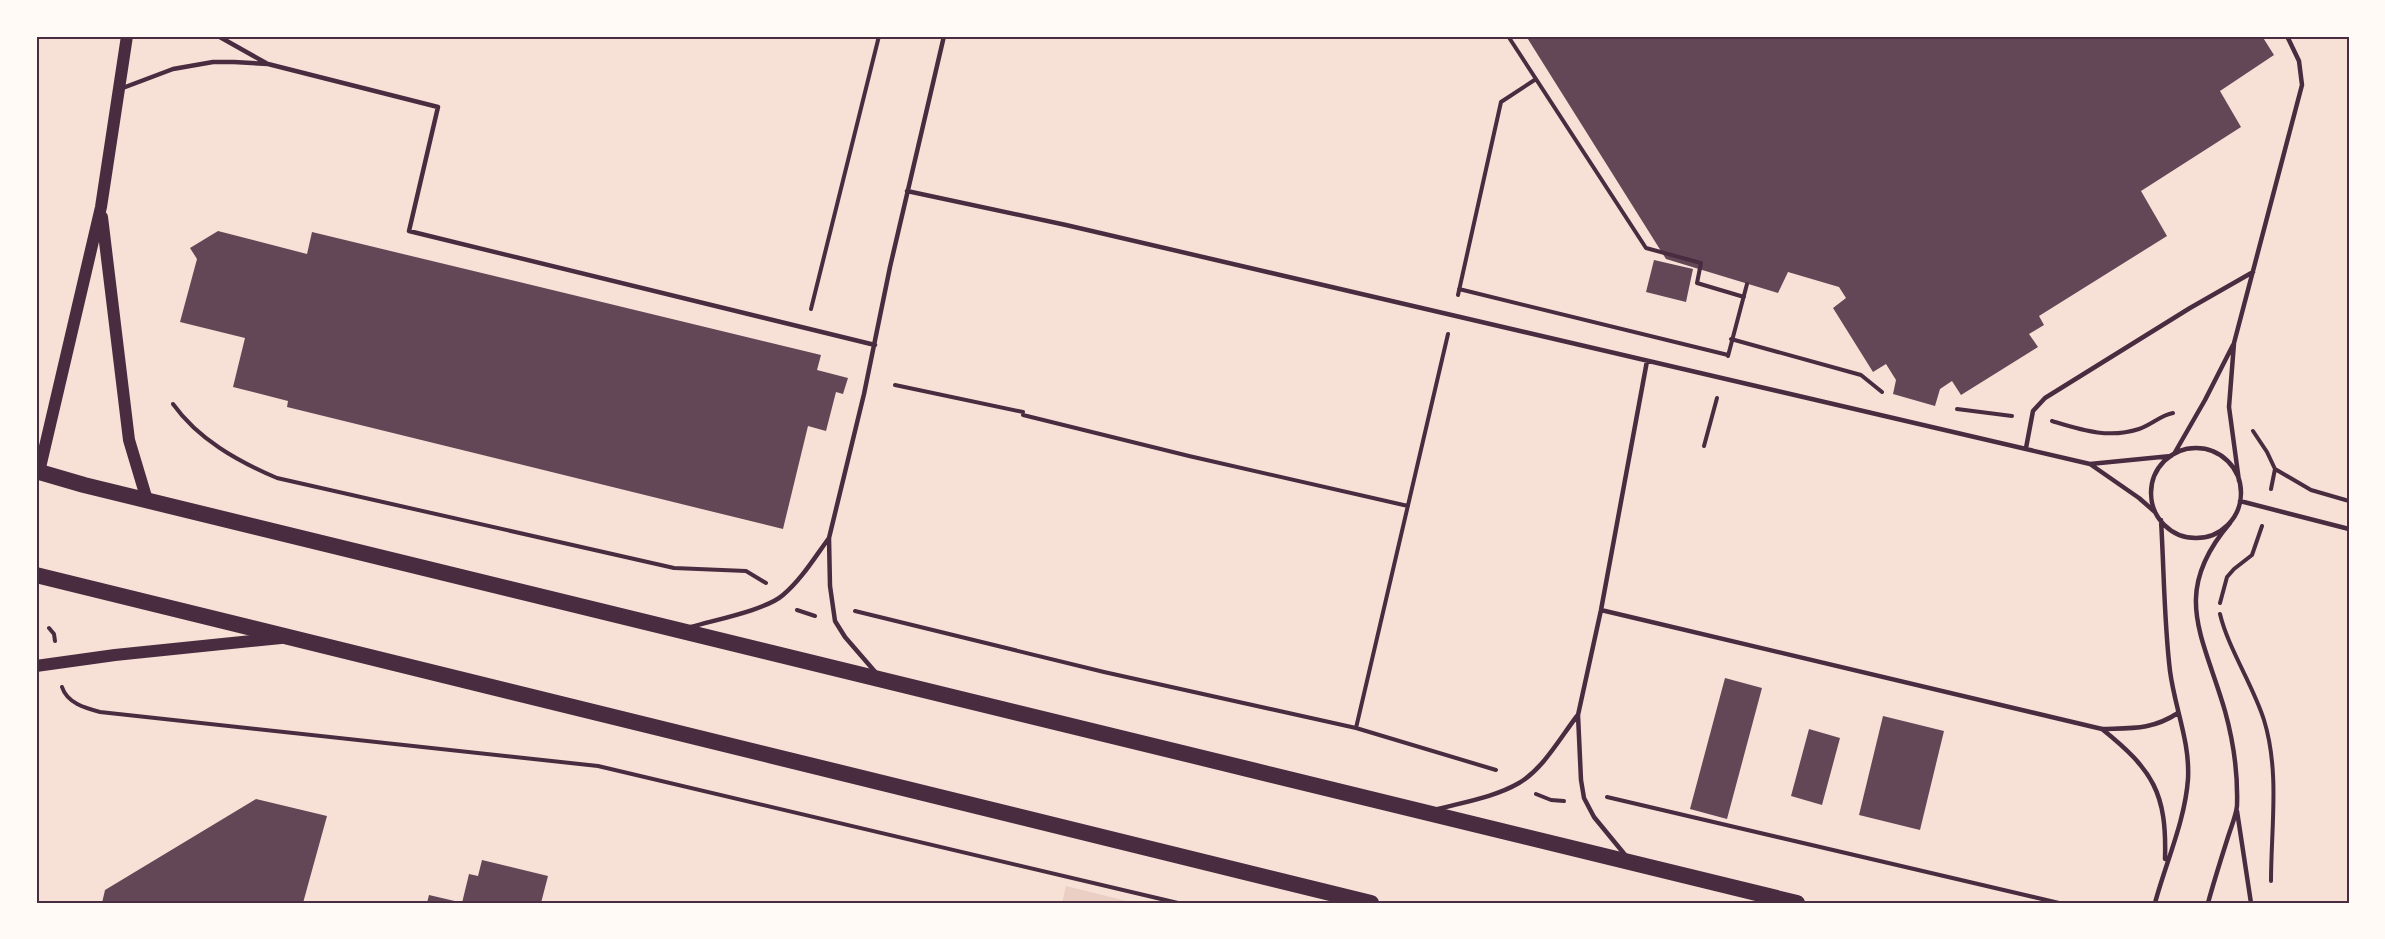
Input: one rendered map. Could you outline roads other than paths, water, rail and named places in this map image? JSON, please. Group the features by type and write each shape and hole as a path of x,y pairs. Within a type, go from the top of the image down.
{"highway":[{"path":"37,475 882,678 1797,903"},
{"path":"36,575 1371,903"}],"main road":[{"path":"37,475 101,207 128,36"},
{"path":"101,207 129,440 147,500"},
{"path":"36,666 288,638"}],"lane":[{"path":"218,36 268,64"},
{"path":"882,678 845,637 833,614 829,538 944,36"},
{"path":"2251,903 2226,713 2201,637 2196,606 2198,579 2204,559 2230,523 2240,501 2229,407 2234,343 2302,84 2300,61 2287,36"},
{"path":"120,89 174,69 213,62 268,64 438,107 409,231 875,345"},
{"path":"907,191 1066,225 2090,464 2173,455 2190,449 2214,452 2227,460 2239,481"},
{"path":"2026,448 2033,411 2045,398 2190,308 2253,272"},
{"path":"2156,514 2152,498 2153,482 2159,467 2173,455 2234,343"},
{"path":"1630,861 1600,826 1584,798 1578,715 1601,610 1647,361"},
{"path":"2090,464 2139,498 2173,532 2190,537 2208,536 2230,523"},
{"path":"2240,501 2349,530"},
{"path":"2155,903 2182,814 2188,752 2178,713 2166,627 2161,520"},
{"path":"681,630 763,605 781,597 798,579 829,538"},
{"path":"1601,610 2102,729 2151,727 2178,713"},
{"path":"1424,813 1494,794 1519,783 1536,768 1578,715"},
{"path":"2102,729 2134,757 2156,786 2163,813 2166,843 2164,870"},
{"path":"2208,903 2237,808"}]}
